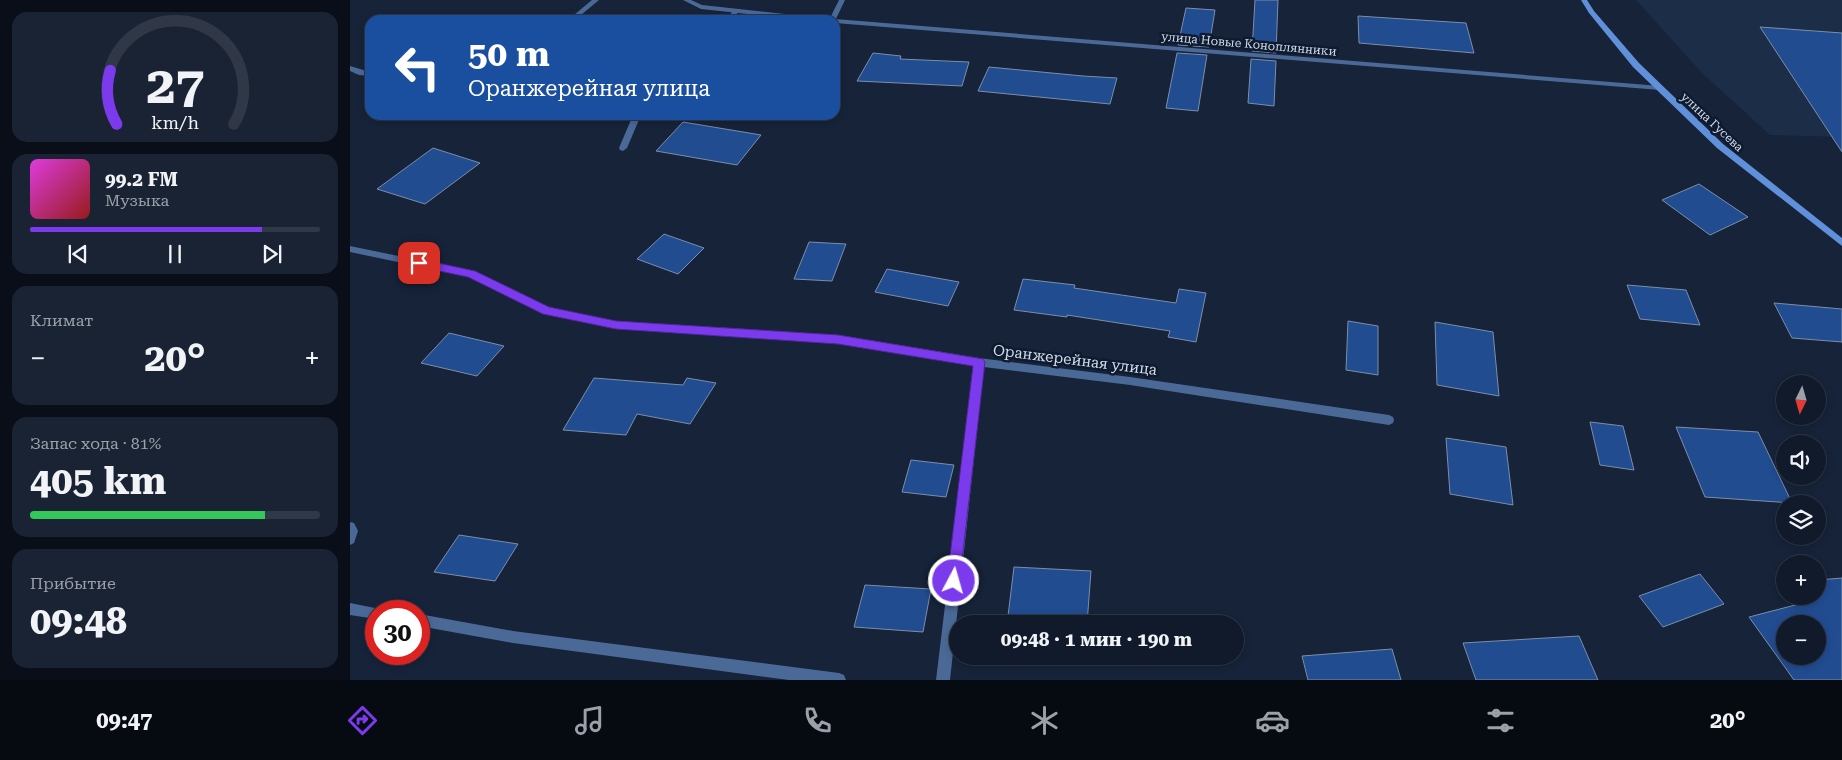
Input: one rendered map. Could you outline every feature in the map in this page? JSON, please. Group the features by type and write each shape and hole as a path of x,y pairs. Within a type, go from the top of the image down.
{"main road":[{"name":"улица Гусева","path":"1584,0 1636,65 1720,146 1842,243"}],"street":[{"path":"577,15 596,0"},
{"path":"686,0 701,7 774,15"},
{"path":"836,15 842,0"},
{"path":"732,15 736,11"},
{"name":"улица Новые Коноплянники","path":"840,22 1660,88"},
{"path":"350,68 365,73"},
{"path":"622,148 635,120"},
{"name":"Оранжерейная улица","path":"350,249 471,274 547,311 616,325 838,339 979,362 1130,381 1389,420"},
{"path":"943,680 979,362"},
{"path":"350,527 352,531 350,539"},
{"path":"350,609 365,611"},
{"path":"430,622 513,637 839,680"}],"shaded area":[{"path":"1636,0 1842,0 1842,137 1770,135 1701,72"}],"building":[{"path":"1255,0 1278,0 1276,53 1252,51"},
{"path":"1186,8 1215,10 1209,47 1178,45"},
{"path":"1358,16 1466,23 1474,53 1359,43"},
{"path":"1760,27 1842,33 1842,152"},
{"path":"873,53 901,56 900,59 969,62 962,86 857,81"},
{"path":"1177,53 1207,55 1198,111 1166,108"},
{"path":"1251,59 1276,61 1274,106 1248,103"},
{"path":"989,67 1117,78 1110,104 978,91"},
{"path":"683,122 761,135 737,165 656,151"},
{"path":"433,148 480,163 425,204 377,189"},
{"path":"1699,184 1748,217 1710,235 1662,200"},
{"path":"664,234 704,248 678,274 637,259"},
{"path":"809,242 846,244 832,281 794,279"},
{"path":"887,269 959,282 948,306 875,292"},
{"path":"1023,279 1075,285 1074,288 1176,303 1179,289 1206,293 1196,342 1168,337 1170,331 1067,315 1067,317 1014,310"},
{"path":"1627,285 1686,290 1700,325 1640,319"},
{"path":"1774,303 1842,309 1842,342 1792,338"},
{"path":"1348,321 1378,326 1378,375 1346,370"},
{"path":"1435,322 1493,332 1499,396 1437,385"},
{"path":"449,333 504,346 477,376 421,363"},
{"path":"594,378 683,385 687,378 716,383 690,424 637,414 626,435 563,430"},
{"path":"1590,422 1623,426 1634,470 1600,465"},
{"path":"1676,427 1758,432 1776,470 1776,485 1783,485 1788,495 1776,495 1776,502 1705,497"},
{"path":"1446,438 1506,447 1513,505 1450,494"},
{"path":"911,460 954,465 946,497 902,492"},
{"path":"459,535 518,544 495,581 434,572"},
{"path":"1014,567 1091,571 1088,615 1008,615"},
{"path":"1700,574 1724,604 1663,627 1639,596"},
{"path":"1842,578 1842,680 1794,680 1783,665 1826,665 1826,615 1776,615 1776,655 1749,617 1795,605 1826,605 1826,579"},
{"path":"865,585 931,589 923,632 854,627"},
{"path":"1579,636 1598,680 1476,680 1463,643"},
{"path":"1392,649 1401,680 1308,680 1302,656"}],"route":[{"path":"419,263 471,274 547,311 616,325 838,339 979,362 954,581"}]}
